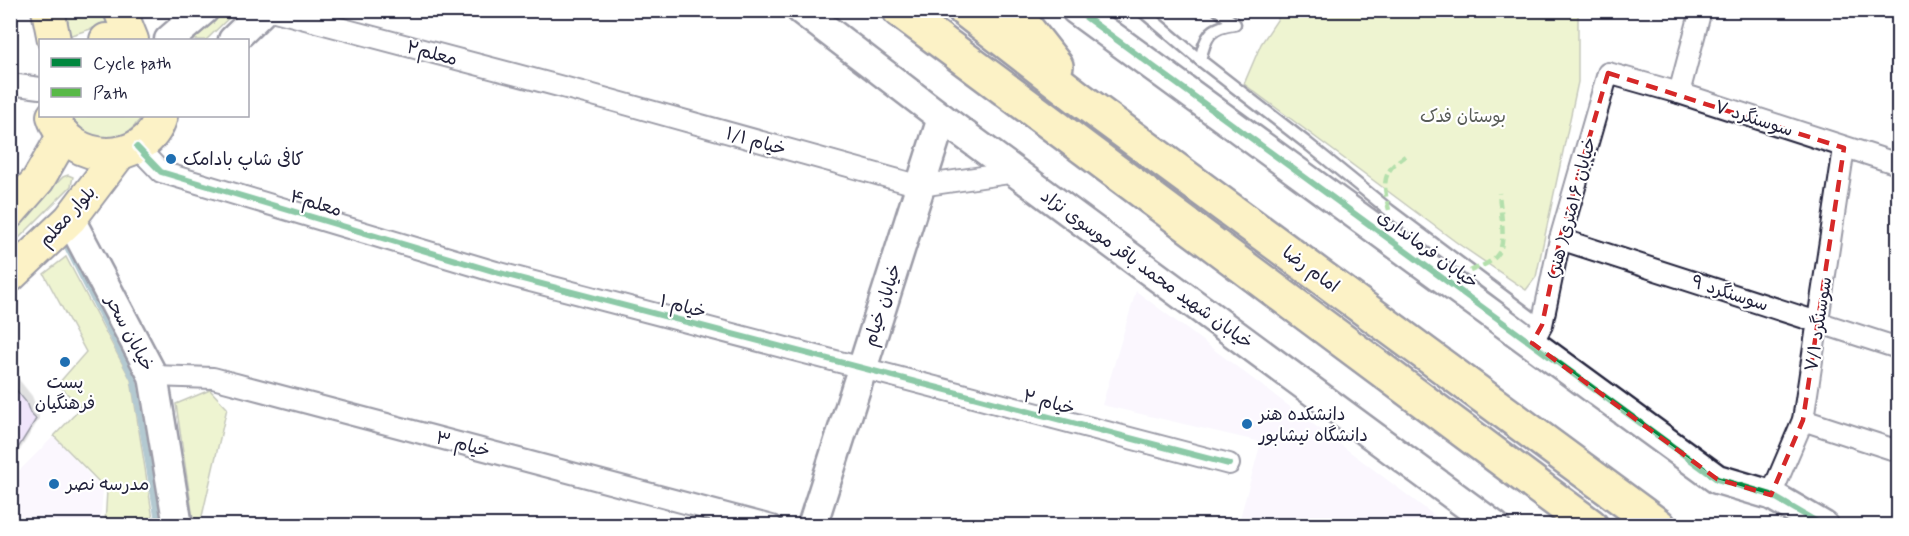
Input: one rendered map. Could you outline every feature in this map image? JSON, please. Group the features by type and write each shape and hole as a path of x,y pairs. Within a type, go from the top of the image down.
{"highway":[{"path":"899,10 1591,525"},
{"name":"امام رضا","path":"965,10 1080,99 1659,525"},
{"path":"1012,10 1039,42 1080,99"},
{"path":"1531,431 1687,525"},
{"path":"1509,466 1572,525"}],"main road":[{"path":"48,10 54,39"},
{"path":"120,10 132,39"},
{"path":"170,39 204,10"},
{"path":"235,39 264,10"},
{"name":"خیابان شهید محمد باقر موسوی نژاد","path":"801,10 942,118 1495,525"},
{"name":"خیابان فرمانداری","path":"1076,10 1537,334 1717,478 1771,495 1824,525"},
{"name":"بلوار معلم","path":"10,276 70,219 129,150 150,136 161,117"},
{"name":"خیابان خیام","path":"812,525 942,118"},
{"path":"10,212 38,180 59,125 76,145 90,152 105,155 129,150"},
{"name":"خیابان سحر","path":"70,219 153,376 178,525"}],"street":[{"name":"معلم۲","path":"271,10 593,95"},
{"path":"1679,93 1701,10"},
{"name":"خیابان ۱۶متری( هنر)","path":"1537,334 1560,239 1608,72"},
{"name":"سوسنگرد ۷","path":"1608,72 1899,164"},
{"path":"10,84 39,88"},
{"name":"خیام ۱/۱","path":"593,95 920,186"},
{"name":"سوسنگرد ۷/۱","path":"1771,495 1803,420 1844,148"},
{"name":"معلم۴","path":"129,150 161,172 496,272"},
{"path":"920,186 1016,172"},
{"name":"سوسنگرد ۹","path":"1560,239 1899,348"},
{"name":"خیام ۱","path":"496,272 862,368"},
{"name":"خیام ۲","path":"862,368 1229,464"},
{"name":"خیام ۳","path":"153,376 213,378 772,525"},
{"path":"1803,420 1899,451"}],"lane":[{"path":"1141,10 1200,60 1389,210 1537,334"},
{"path":"1200,60 1205,40 1213,30 1235,24 1218,10"}],"highlighted area":[{"path":"1608,73 1844,148 1803,420 1771,495 1717,479 1532,343 1542,325 1560,239"}],"shaded area":[{"name":"دانشکده هنر دانشگاه نیشابور","path":"1136,291 1447,525 1238,525 1261,442 1102,405"},
{"name":"مدرسه نصر","path":"54,436 103,490 100,525 11,525 11,479"}],"green space":[{"path":"63,11 106,11 113,22 65,37"},
{"path":"223,11 236,11 207,39 194,39"},
{"name":"بوستان فدک","path":"1283,11 1578,11 1578,82 1536,277 1526,290 1460,245 1244,84 1261,44"},
{"path":"70,117 141,117 125,134 115,138 96,138 77,126"},
{"path":"68,175 73,177 71,186 11,246 11,230 63,177"},
{"path":"66,257 131,380 154,525 105,525 107,490 54,436 81,408 58,384 86,352 44,274"},
{"path":"210,390 227,408 200,525 194,525 176,404"}],"building":[{"path":"10,382 36,419 10,461"}],"waterway":[{"path":"68,249 134,380 159,526"}],"marked path":[{"path":"1389,210 1386,179 1392,168 1405,156"},
{"path":"1470,271 1492,260 1501,249 1503,234 1499,193"}],"cycle path":[{"path":"1076,10 1717,479 1771,495 1824,526"},
{"path":"137,147 161,172 496,272 1229,464"}],"place":[{"name":"کافی شاپ بادامک","path":"171,159"},
{"name":"پست فرهنگیان","path":"65,362"},
{"name":"دانشکده هنر دانشگاه نیشابور","path":"1247,424"},
{"name":"مدرسه نصر","path":"54,484"}]}
